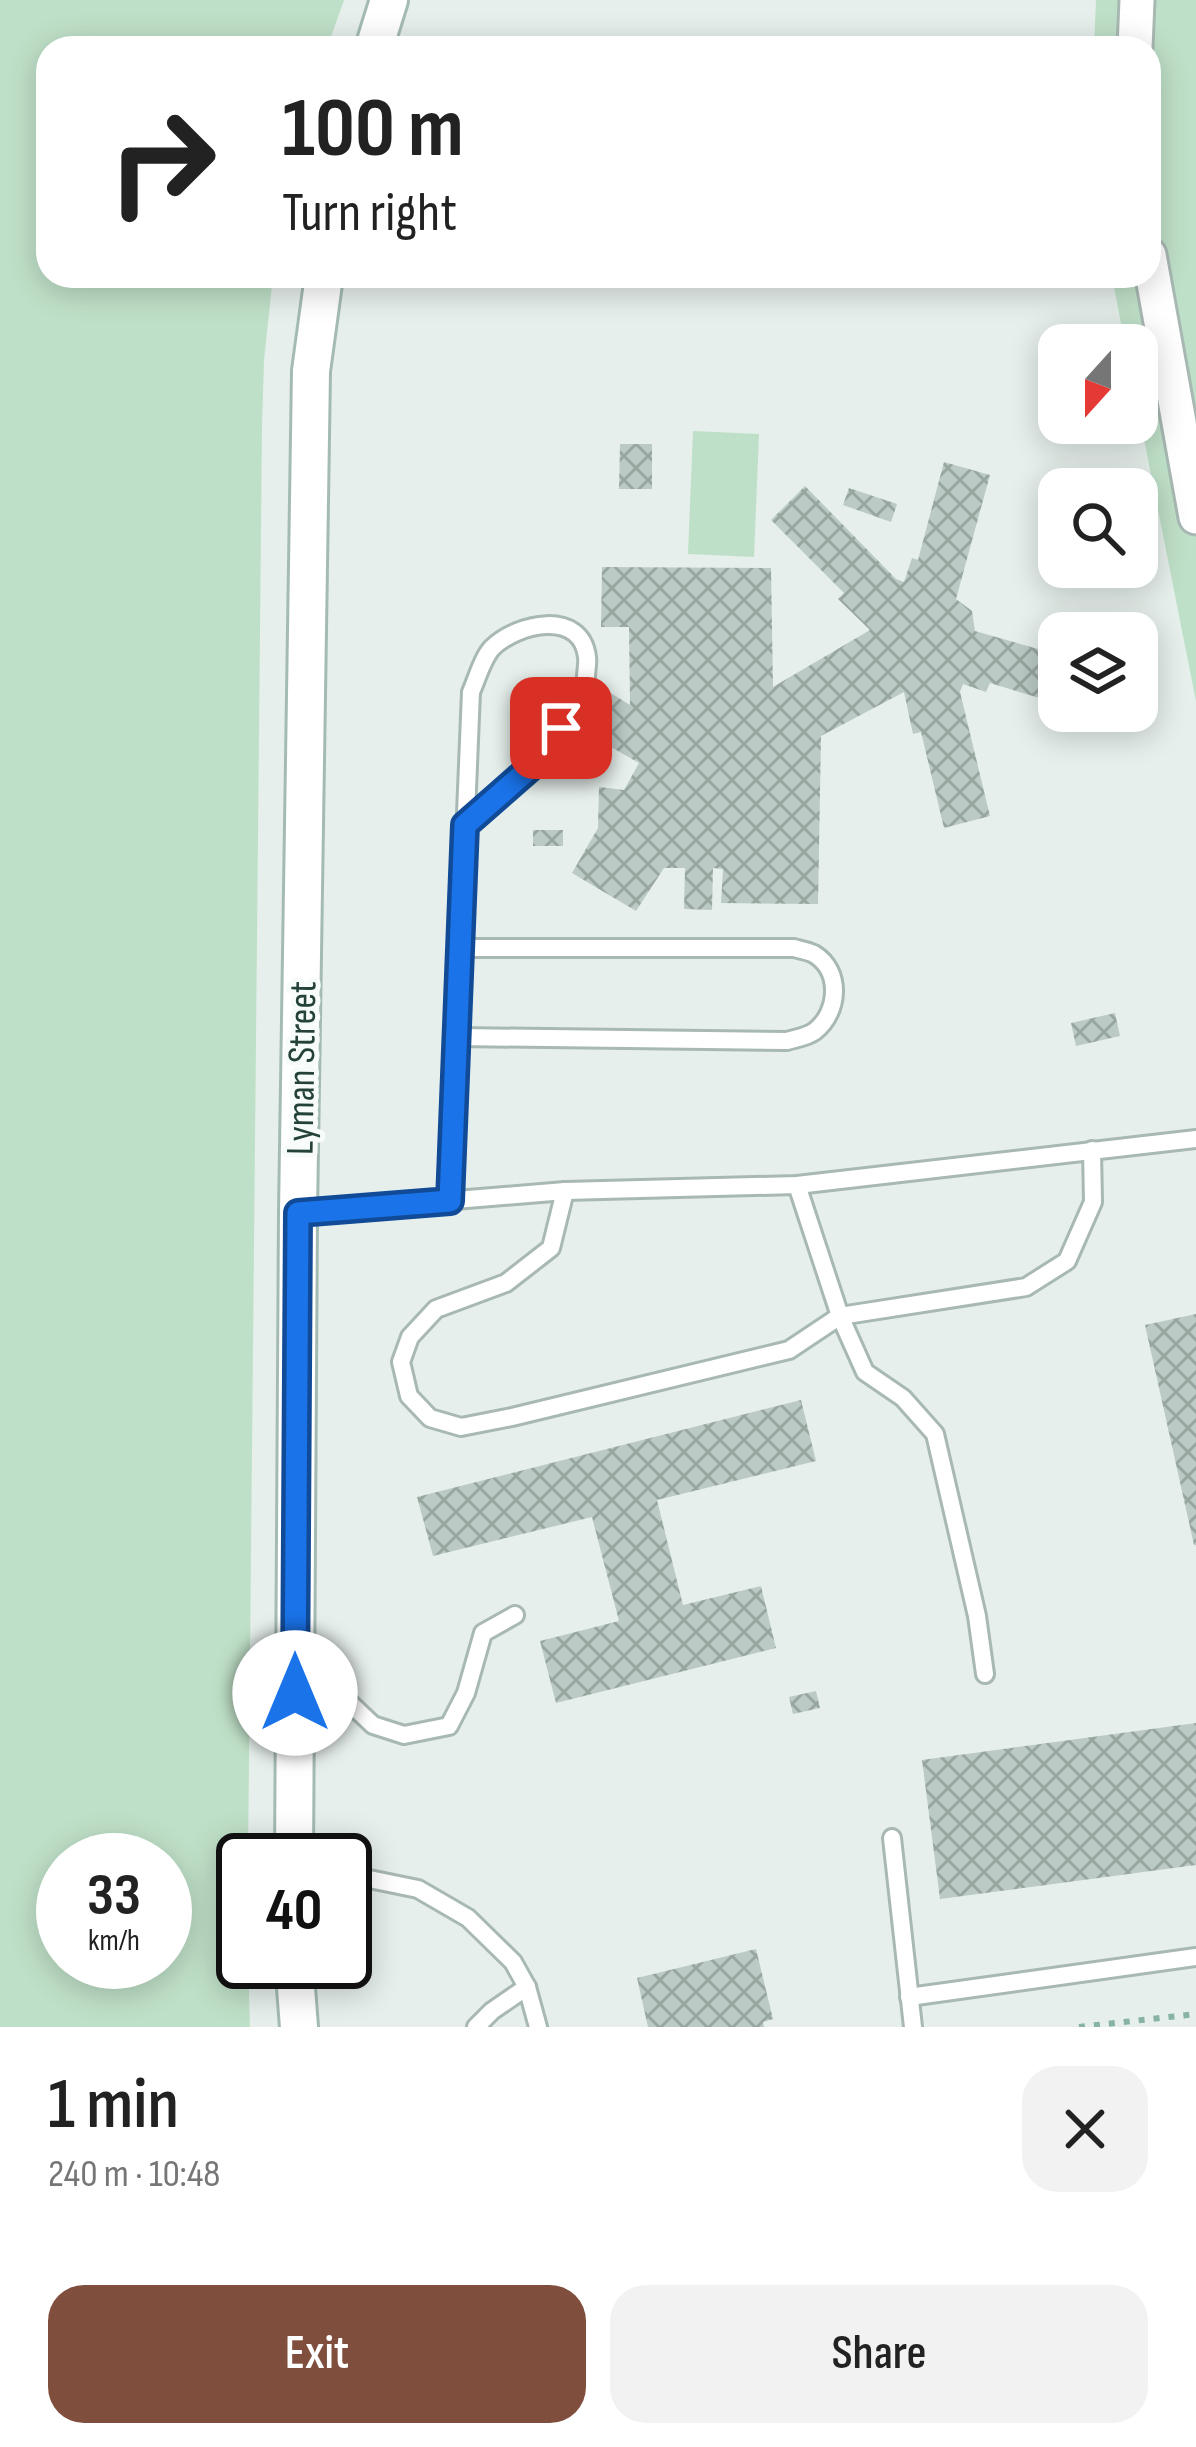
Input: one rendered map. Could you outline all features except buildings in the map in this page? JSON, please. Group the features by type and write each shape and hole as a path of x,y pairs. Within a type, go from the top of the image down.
{"street":[{"path":"378,36 389,0"},
{"path":"1136,36 1137,0"},
{"name":"Lyman Street","path":"294,1833 310,371 322,288"},
{"path":"1157,288 1185,397 1196,517"},
{"path":"296,1989 299,2027"}],"lane":[{"path":"450,1201 471,692 490,650 521,628 555,624 578,636 587,654 586,677"},
{"path":"465,825 546,754 561,728"},
{"path":"457,1037 787,1041 810,1035 826,1020 835,1001 832,975 816,955 794,948 460,948"},
{"path":"298,1213 565,1192 797,1185 1196,1139"},
{"path":"565,1192 550,1248 506,1283 436,1309 410,1337 401,1362 409,1396 430,1418 461,1427 789,1350 840,1316 1026,1287 1067,1261 1093,1202 1092,1150"},
{"path":"797,1185 840,1316 865,1372 903,1398 935,1434 977,1616 985,1674"},
{"path":"295,1652 373,1725 404,1735 449,1726 466,1693 483,1633 515,1615"},
{"path":"892,1838 913,2027"},
{"path":"372,1880 418,1889 468,1918 513,1962 527,1987 538,2027"},
{"path":"910,1997 1196,1957"},
{"path":"476,2027 527,1987"}],"path":[{"path":"1079,2027 1196,2014"}],"green space":[{"path":"0,0 344,0 331,36 36,36 36,288 272,288 262,427 248,1833 216,1833 216,1989 249,1989 250,2027 0,2027"},
{"path":"1096,0 1196,0 1196,701 1158,510 1158,468 1150,468 1145,444 1158,444 1158,324 1121,324 1114,288 1161,288 1161,36 1094,36"},
{"path":"693,431 759,434 754,557 688,554"}],"route":[{"path":"295,1693 298,1213 450,1201 465,825 546,754 561,728"}]}
